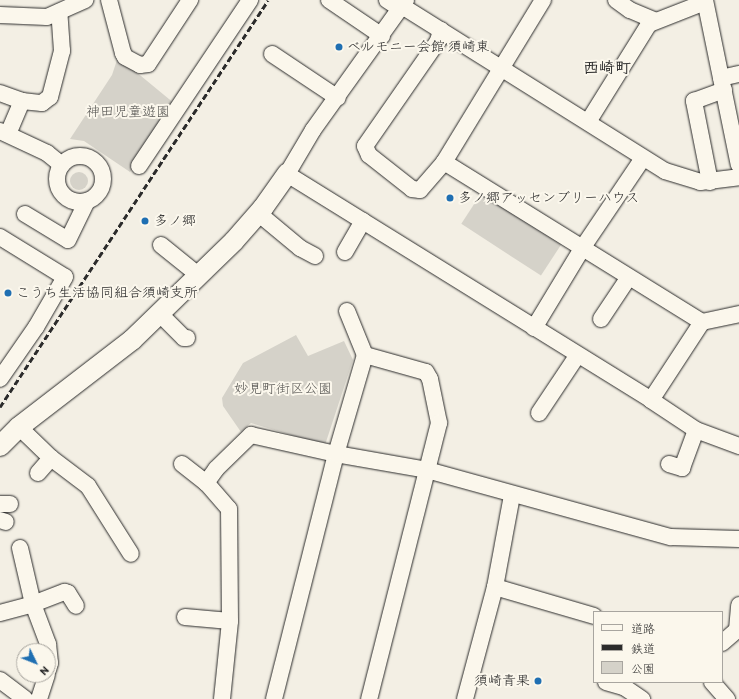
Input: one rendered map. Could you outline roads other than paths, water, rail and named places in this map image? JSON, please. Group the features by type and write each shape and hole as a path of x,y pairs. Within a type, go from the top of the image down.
{"main road":[{"path":"0,446 19,427 132,340 197,274 234,241 258,214 287,174"}],"street":[{"path":"0,15 47,17 85,0"},
{"path":"110,0 123,53 140,65 148,64 190,0"},
{"path":"139,166 250,0"},
{"path":"329,0 382,36"},
{"path":"441,30 438,41 365,146 369,155 412,189 420,190 444,162 500,67 543,0"},
{"path":"616,0 630,10 654,20"},
{"path":"588,122 642,31 654,20 705,1 727,90 739,165"},
{"path":"739,177 710,182 682,178 643,158 399,4 382,36 338,98 313,130 287,174 577,356 651,400 696,430 739,446"},
{"path":"0,93 22,101 42,102 50,97 62,50 59,12"},
{"path":"272,54 338,98"},
{"path":"710,182 694,101 727,90 739,74"},
{"path":"22,101 4,132 47,153 62,165"},
{"path":"25,214 68,240 87,201 99,192 103,177 101,169 96,163 82,156 75,157 62,165 57,179 62,193 73,201 87,201"},
{"path":"534,328 583,247 643,158"},
{"path":"444,162 702,322 739,314"},
{"path":"258,214 300,248 315,256"},
{"path":"345,252 363,222"},
{"path":"0,237 65,276 36,327 0,379"},
{"path":"161,245 197,274"},
{"path":"601,319 629,277"},
{"path":"274,699 336,454 366,355 347,311"},
{"path":"159,313 184,338 187,338"},
{"path":"651,400 702,322"},
{"path":"366,355 426,372 430,379 439,423 369,699"},
{"path":"539,413 577,356"},
{"path":"19,427 51,458 88,486 131,554"},
{"path":"669,464 682,468 696,430"},
{"path":"206,483 216,469 251,435 336,454 427,470 512,495 671,536 739,539"},
{"path":"38,473 51,458"},
{"path":"182,464 206,483 229,509 230,621 222,699"},
{"path":"465,699 494,587 512,495"},
{"path":"20,548 33,604 48,643"},
{"path":"494,587 593,616"},
{"path":"0,613 33,604 65,592 68,593 76,606"},
{"path":"723,642 733,630 739,605"},
{"path":"185,617 230,621"},
{"path":"0,680 25,699"},
{"path":"39,699 44,683"},
{"path":"610,683 624,687 642,699"},
{"path":"713,683 727,699"}],"railway":[{"path":"0,407 268,0"}],"place":[{"name":"ベルモニー会館 須崎東","path":"339,47"},
{"name":"多ノ郷アッセンブリーハウス","path":"450,198"},
{"name":"多ノ郷","path":"145,221"},
{"name":"こうち生活協同組合須崎支所","path":"8,293"},
{"name":"須崎青果","path":"538,681"}],"district":[{"name":"西崎町","path":"607,68"}],"park label":[{"name":"神田児童遊園","path":"128,112"},
{"name":"妙見町街区公園","path":"283,389"}]}
